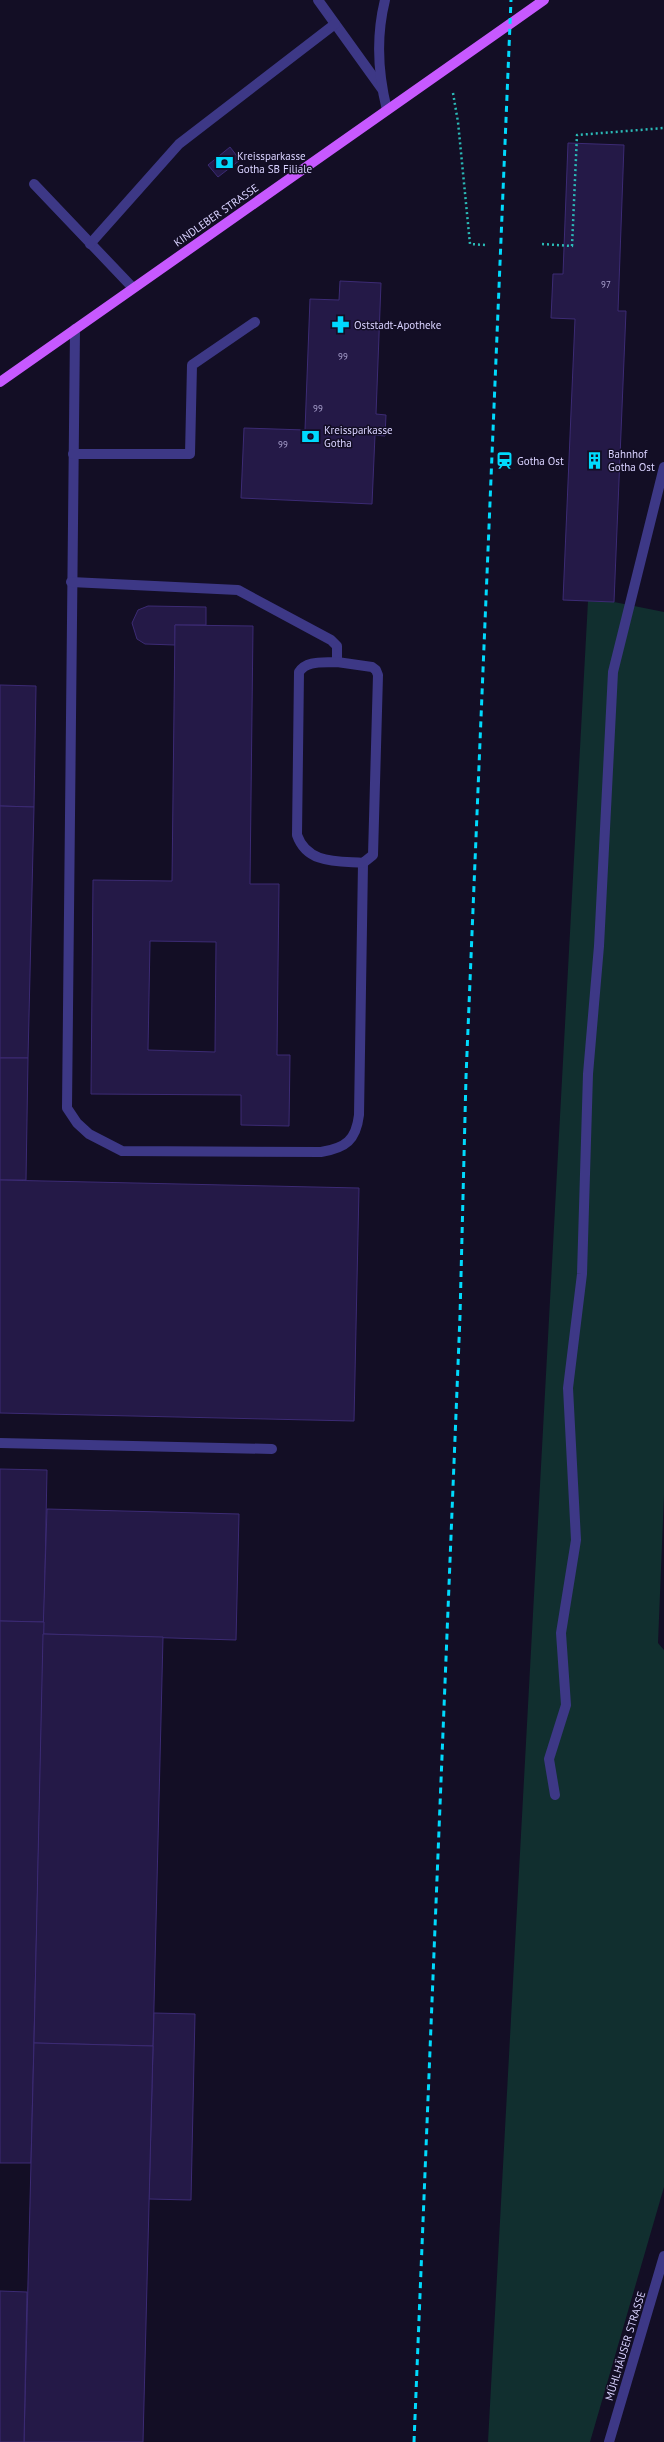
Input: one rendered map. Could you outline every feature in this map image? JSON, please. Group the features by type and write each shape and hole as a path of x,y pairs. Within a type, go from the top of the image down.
{"main road":[{"name":"KINDLEBER STRASSE","path":"0,382 544,0"}],"street":[{"path":"318,0 382,89"},
{"path":"385,0 378,32 382,89 387,110"},
{"path":"90,244 179,144 335,24"},
{"path":"34,184 133,288"},
{"path":"73,454 190,454 192,366 255,322"},
{"path":"75,329 71,582 67,1108 77,1123 89,1134 122,1151 321,1152 342,1147 350,1141 357,1131 359,1115 363,863"},
{"path":"555,1795 549,1759 566,1705 561,1633 576,1540 568,1388 582,1274 588,1074 599,946 613,672 664,467"},
{"path":"71,582 238,590 331,640 337,646 337,662"},
{"path":"337,662 372,667 376,670 378,675 373,855 369,860 363,863 327,860 308,854 301,846 297,835 299,672 303,666 310,663 337,662"},
{"path":"0,1443 272,1449"},
{"name":"MÜHLHÄUSER STRASSE","path":"609,2442 659,2291 664,2256"}],"path":[{"path":"448,67 458,122 470,244 485,245"},
{"path":"542,244 572,246 577,135 664,128"}],"green space":[{"path":"588,601 614,602 664,612 664,1495 658,1643 664,1650 664,2187 590,2442 488,2442"}],"building":[{"name":"Bahnhof Gotha Ost","path":"568,143 624,145 618,311 626,311 614,602 563,600 575,319 551,318 553,274 563,274"},
{"name":"Kreissparkasse Gotha SB Filiale","path":"230,147 240,160 218,177 208,165"},
{"path":"340,281 381,283 376,414 386,415 385,436 375,435 372,504 241,498 244,428 305,430 310,299 339,300"},
{"path":"148,606 206,607 206,625 175,625 175,645 145,644 137,639 132,623 138,610"},
{"path":"175,625 253,626 250,884 279,884 277,1055 290,1055 289,1126 241,1125 241,1095 91,1094 93,880 172,881","holes":["150,941 216,942 215,1052 148,1050"]},
{"path":"0,685 36,686 34,807 0,806"},
{"path":"0,806 34,807 28,1058 0,1058"},
{"path":"0,1058 28,1058 26,1180 0,1180"},
{"path":"0,1180 359,1188 354,1421 0,1413"},
{"path":"0,1469 47,1470 44,1622 0,1621"},
{"path":"47,1509 239,1514 236,1640 43,1634"},
{"path":"0,1621 44,1622 31,2163 0,2163"},
{"path":"43,1634 163,1637 153,2046 34,2043"},
{"path":"154,2013 195,2014 191,2200 149,2199"},
{"path":"34,2043 153,2046 143,2442 24,2442"},
{"path":"0,2291 27,2292 24,2442 0,2442"}],"railway":[{"path":"414,2442 460,1316 466,1077 511,0"}],"place":[{"name":"Kreissparkasse Gotha SB Filiale","path":"224,162"},
{"name":"Oststadt-Apotheke","path":"341,325"},
{"name":"Kreissparkasse Gotha","path":"311,436"},
{"name":"Bahnhof Gotha Ost","path":"595,460"},
{"name":"Gotha Ost","path":"504,461"}]}
